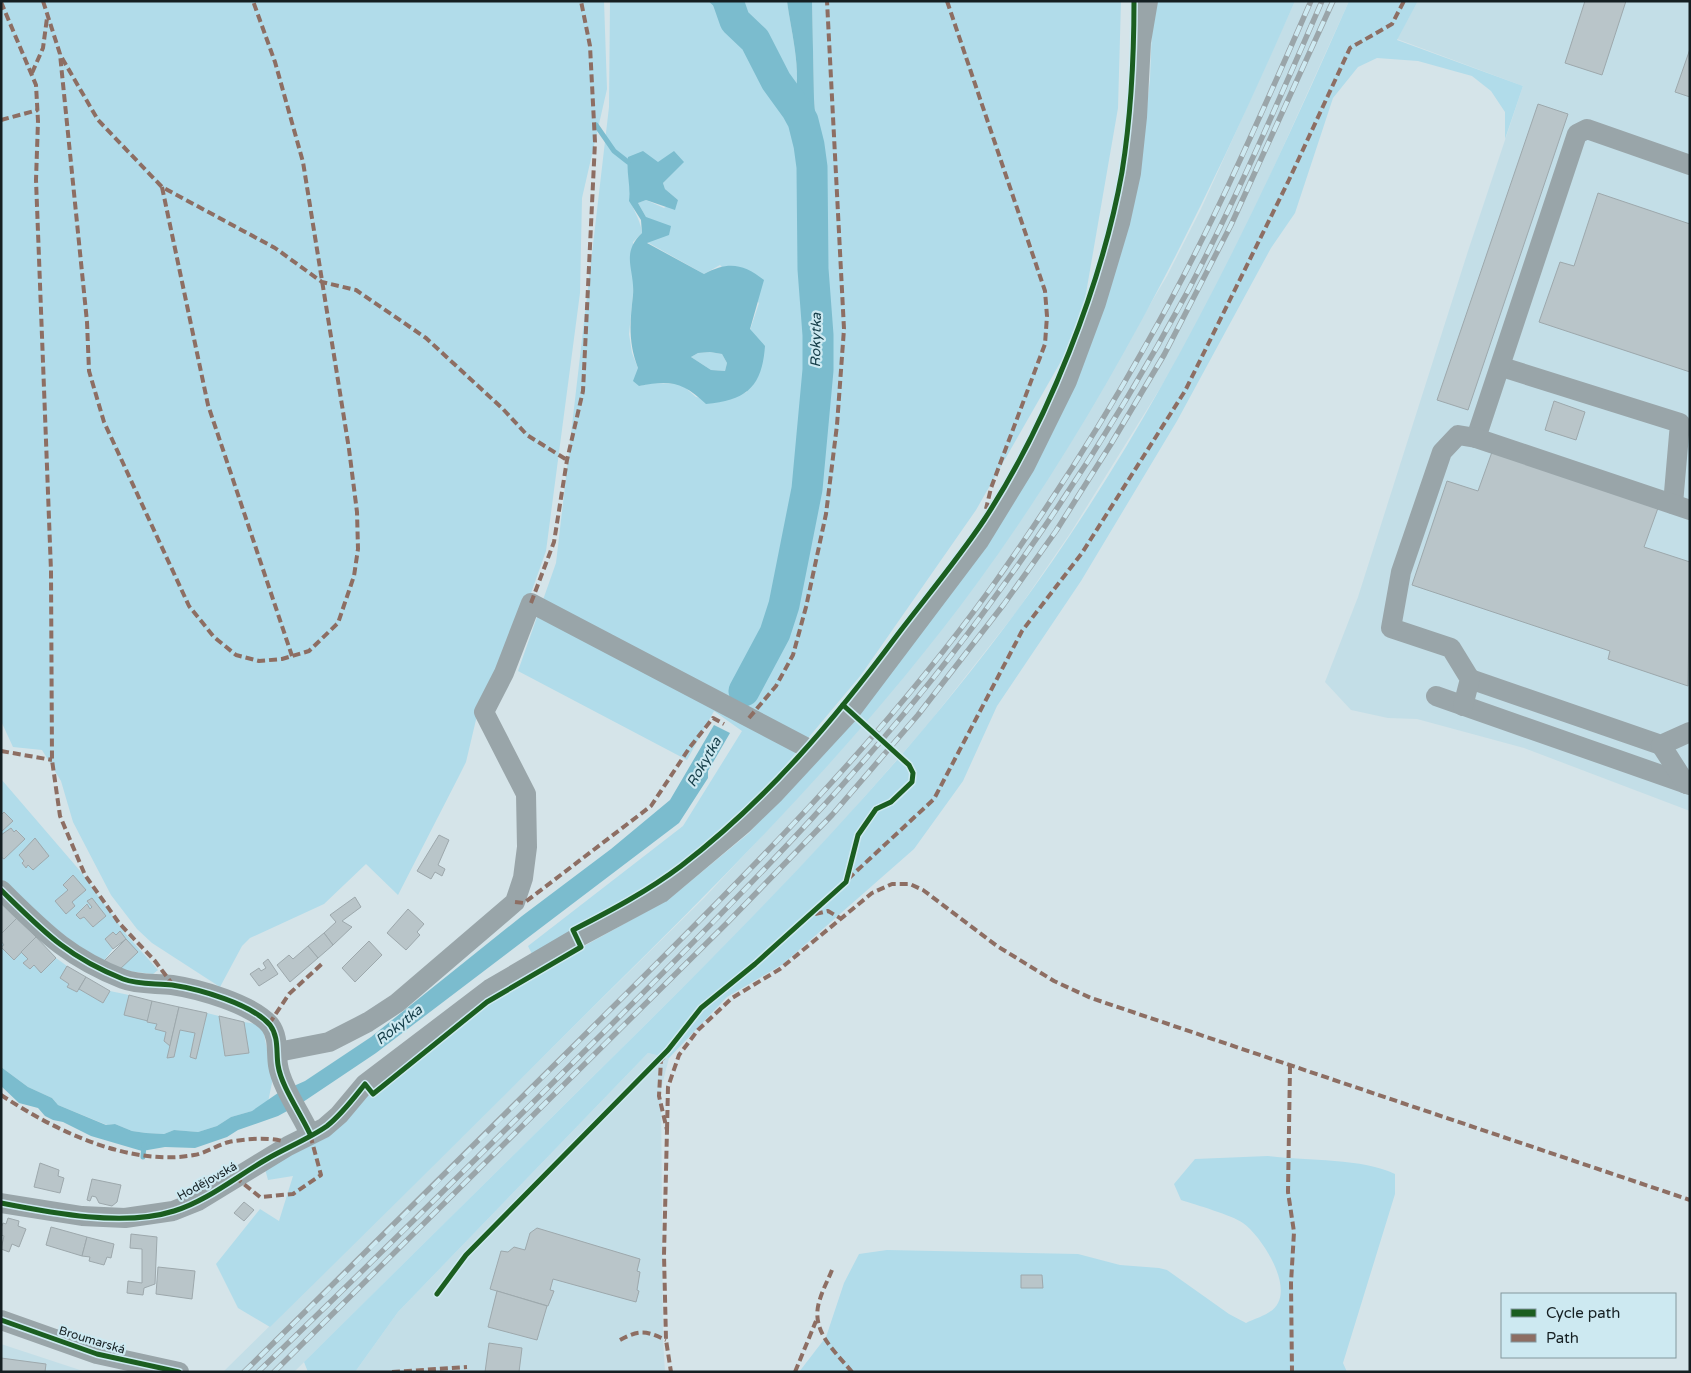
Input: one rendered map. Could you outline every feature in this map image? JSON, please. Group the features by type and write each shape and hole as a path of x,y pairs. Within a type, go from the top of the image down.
{"street":[{"name":"Hodějovská","path":"1,1203 82,1216 125,1218 173,1211 198,1201 310,1134 324,1128 339,1115 365,1084 490,988 661,892 744,824 850,712 979,541 1025,466 1067,382 1096,303 1120,223 1129,182 1138,117 1141,42 1148,1"},
{"path":"1476,438 1502,367 1578,134 1587,129 1690,165"},
{"path":"1502,367 1685,422 1682,507 1476,438 1458,435 1442,452 1401,572 1391,628 1451,648 1470,679 1661,745 1688,785"},
{"path":"278,1052 329,1042 368,1022 397,1003 515,902 523,878 527,847 526,794 484,712 504,673 531,603 813,751"},
{"path":"1463,706 1470,679"},
{"path":"1436,696 1688,785"},
{"path":"1661,745 1690,732"},
{"path":"1,890 53,941 91,966 126,980 206,992 252,1012 269,1024 276,1040 280,1072 310,1134"},
{"name":"Broumarská","path":"1,1320 97,1354 174,1371"}],"shaded area":[{"path":"1,1 604,1 607,89 582,198 580,293 546,551 514,641 479,707 466,762 398,895 366,864 324,904 250,938 242,946 220,987 152,943 137,929 111,895 73,822 61,781 42,750 13,747 1,721"},
{"path":"610,1 787,1 797,71 795,98 791,109 797,122 806,164 818,152 814,99 812,1 1121,1 1118,108 1080,328 976,510 861,675 768,786 658,884 534,958 528,946 683,826 742,731 714,711 687,760 518,671 556,563 609,107","holes":["683,162 663,183 665,189 678,200 664,208 646,200 638,203 646,217 647,242 704,274 720,265 759,303 750,330 747,392 719,402 696,397 681,384 652,383 639,386 638,368 632,353 629,334 633,294 633,242 642,233 631,201 630,191"]},
{"path":"1153,1 1295,1 1226,153 1152,301 1070,444 1026,514 978,582 893,691 848,743 706,894 270,1327 238,1308 216,1264 260,1209 279,1221 293,1176 268,1180 264,1165 322,1133 458,1022 505,990 669,899 749,833 854,716 1042,449 1142,151 1150,79"},
{"path":"1295,1 1349,1 1245,231 1177,361 1071,532 1017,611 929,723 839,826 740,931 294,1372 223,1372 705,897 803,792 891,692 977,582 1030,505 1167,276 1201,209"},
{"path":"1349,1 1418,1 1397,40 1523,86 1505,139 1505,112 1491,91 1472,76 1418,61 1377,58 1358,67 1333,98 1295,213 1271,248 1177,421 1081,581 997,706 963,781 914,849 783,964 727,997 669,1058 648,1053 398,1312 355,1372 308,1372 304,1362 688,982 787,881 883,777 929,723 1016,612 1067,540 1114,467 1200,316 1277,160"},
{"path":"1418,1 1690,1 1690,811 1524,748 1417,719 1388,718 1351,710 1325,682 1358,597 1468,251 1523,86 1397,39"},
{"path":"698,353 722,354 727,363 725,371 711,370 691,357"},
{"path":"1,779 81,872 125,933 158,970 153,974 119,970 137,952 120,932 116,935 113,932 105,939 113,949 103,962 61,936 1,879 1,857 4,859 25,839 17,830 14,832 11,828 1,835 1,832 13,821 4,812 1,815","holes":["35,839 49,856 33,870 28,865 26,868 22,863","73,875 86,890 72,902 66,913 55,901 68,890 63,885","92,898 106,916 93,927 84,917 80,919 76,915 86,904 90,909 92,907 87,901"]},
{"path":"1,941 4,945 2,948 14,960 21,952 28,959 23,963 30,969 34,965 42,972 56,958 67,966 61,979 69,984 68,987 77,992 79,989 103,1003 110,991 129,995 148,1022 157,1024 156,1029 166,1032 164,1041 170,1046 168,1058 174,1057 180,1030 195,1033 190,1057 196,1059 207,1013 219,1016 225,1056 249,1053 244,1022 262,1025 273,1078 268,1102 252,1111 231,1117 217,1126 198,1132 174,1130 164,1134 146,1133 132,1131 115,1124 107,1125 58,1105 52,1098 28,1087 1,1067"},
{"path":"648,1053 669,1058 661,1089 663,1339 665,1372 355,1372 398,1312"},
{"path":"1268,1156 1367,1165 1395,1174 1395,1194 1343,1363 1347,1372 799,1372 826,1337 844,1283 859,1254 887,1250 1078,1254 1120,1265 1167,1270 1229,1314 1246,1323 1264,1315 1276,1307 1281,1294 1277,1271 1258,1238 1243,1223 1181,1200 1174,1184 1195,1159","holes":["1021,1275 1042,1275 1042,1288 1021,1288"]},
{"path":"1,1344 80,1370 85,1372 1,1372"}],"water":[{"path":"787,1 812,1 814,99 818,152 806,165 797,122 791,109 795,98 797,71"},
{"path":"643,151 658,162 674,151 684,162 663,183 665,189 678,200 675,210 646,200 638,203 646,217 671,226 669,235 647,243 704,274 721,267 736,266 749,270 764,280 750,329 765,346 763,360 756,381 750,388 733,399 706,404 690,391 676,384 659,383 639,386 633,381 638,368 631,341 633,286 630,255 635,241 642,233 641,220 629,201 628,157","holes":["698,353 722,354 727,363 725,371 711,370 691,357"]},
{"path":"714,725 730,733 708,771 708,778 679,823 376,1053 300,1104 278,1116 195,1148 165,1147 142,1151 91,1136 63,1122 53,1120 45,1116 38,1108 19,1103 1,1086 1,1067 28,1087 52,1098 58,1105 106,1125 115,1124 132,1131 146,1133 164,1134 174,1130 198,1132 217,1126 231,1117 252,1111 278,1093 305,1081 371,1037 522,916 611,849 670,800"}],"building":[{"path":"1585,1 1626,1 1602,75 1565,63"},
{"path":"1690,49 1690,97 1675,92"},
{"path":"1538,104 1568,114 1468,410 1437,400"},
{"path":"1598,193 1690,224 1690,372 1539,322 1560,262 1574,266"},
{"path":"1554,401 1585,412 1576,440 1545,430"},
{"path":"1492,452 1658,508 1644,547 1690,562 1688,686 1608,659 1610,651 1412,585 1447,481 1478,491"},
{"path":"4,812 13,821 1,832 1,815"},
{"path":"11,828 14,832 16,830 25,839 4,859 1,857 1,835"},
{"path":"439,835 449,840 438,865 445,869 442,876 435,872 431,879 417,871"},
{"path":"35,838 49,856 33,870 28,865 26,868 22,863 24,861 19,855"},
{"path":"73,875 86,890 72,902 75,906 66,914 55,901 68,890 63,885"},
{"path":"355,897 361,907 342,921 352,927 333,945 324,933 336,922 330,915"},
{"path":"92,898 106,916 93,927 84,917 80,919 76,915 87,904 90,909 92,907 87,901"},
{"path":"1,902 17,918 1,934"},
{"path":"408,909 424,924 417,932 420,935 406,950 387,933"},
{"path":"17,918 36,937 14,960 1,947 4,945 1,941 1,934"},
{"path":"120,931 126,939 113,949 105,939 113,932 116,935"},
{"path":"324,933 333,945 318,958 308,946"},
{"path":"36,937 56,958 41,973 34,965 30,969 23,963 28,959 21,952"},
{"path":"126,939 138,952 119,970 103,962"},
{"path":"369,941 382,955 355,982 342,968"},
{"path":"308,946 318,958 290,982 277,965 289,955 293,959"},
{"path":"268,959 278,974 259,986 250,974 259,968 261,971 266,968 263,963"},
{"path":"67,966 86,977 77,992 67,987 69,984 60,978"},
{"path":"86,977 110,991 103,1003 79,989"},
{"path":"129,995 152,1001 148,1021 124,1015"},
{"path":"152,1001 179,1007 170,1046 164,1041 166,1032 155,1029 157,1024 147,1022"},
{"path":"179,1007 207,1013 196,1059 190,1057 195,1033 180,1030 174,1057 167,1058"},
{"path":"219,1016 244,1022 249,1053 225,1056"},
{"path":"40,1163 59,1170 58,1176 64,1178 60,1193 34,1187"},
{"path":"92,1179 121,1185 117,1202 112,1206 99,1203 96,1197 92,1196 90,1201 87,1200"},
{"path":"244,1202 254,1210 244,1221 234,1213"},
{"path":"8,1218 19,1221 18,1226 26,1229 19,1247 12,1244 9,1252 1,1249 4,1236 1,1235 1,1228 3,1223 6,1224"},
{"path":"51,1227 87,1237 82,1256 46,1245"},
{"path":"537,1228 640,1259 637,1271 640,1272 637,1290 639,1291 636,1302 553,1279 550,1290 554,1291 548,1306 490,1289 501,1251 508,1252 514,1247 525,1250 530,1233"},
{"path":"131,1234 157,1237 155,1284 144,1288 143,1295 127,1293 128,1281 142,1283 142,1249 130,1248"},
{"path":"87,1237 114,1244 111,1258 107,1257 104,1265 89,1261 90,1257 82,1256"},
{"path":"158,1267 195,1271 192,1299 156,1294"},
{"path":"1021,1275 1042,1275 1043,1288 1021,1288"},
{"path":"497,1291 547,1306 537,1340 488,1327"},
{"path":"489,1343 522,1348 519,1372 485,1372"},
{"path":"1,1358 46,1364 45,1372 1,1372"}],"waterway":[{"path":"712,1 735,21"},
{"name":"Rokytka","path":"728,1 735,21 755,40 776,81 803,121 812,167 813,269 818,335 818,370 807,489 784,605 775,633 744,691"},
{"path":"596,125 614,151 628,162"},
{"path":"143,1157 144,1145"}],"railway":[{"path":"244,1372 526,1094 766,852 861,750 949,643 991,588 1053,498 1111,406 1147,343 1213,217 1311,1"},
{"path":"258,1372 610,1026 763,871 861,764 954,652 1074,483 1145,368 1189,289 1242,182 1322,1"},
{"path":"274,1372 727,923 832,815 918,715 1004,604 1056,531 1164,355 1231,225 1333,1"}],"marked path":[{"path":"43,1 60,54 87,322 89,371 104,422 189,606 214,637 236,655 259,661 282,659 309,651 338,623 354,576 358,549 357,512 349,449 303,162 275,62 253,1"},
{"path":"531,603 554,542 567,460 583,391 595,142 590,46 581,1"},
{"path":"749,718 776,686 793,655 806,607 826,514 837,425 844,329 827,1"},
{"path":"947,1 1045,291 1047,316 1045,344 991,488 986,509"},
{"path":"848,879 934,799 1022,631 1082,553 1185,391 1288,182 1350,48 1392,24 1404,1"},
{"path":"1,2 36,85 38,121 36,180 51,571 52,760 60,816 85,875 119,923 155,961 173,985"},
{"path":"32,73 43,48 47,18"},
{"path":"62,58 98,120 162,187 275,248 322,282 356,290 426,338 503,409 527,435 567,460"},
{"path":"1,120 38,110"},
{"path":"162,187 208,405 292,656"},
{"path":"515,902 524,903 651,806 690,747 713,718 724,724"},
{"path":"1,751 52,760"},
{"path":"667,1130 668,1087 679,1055 698,1030 732,998 780,969 872,893 892,884 910,884 923,890 997,946 1054,981 1091,998 1690,1200"},
{"path":"815,914 828,911 840,918"},
{"path":"269,1024 289,994 324,962"},
{"path":"664,1057 661,1060 659,1096 667,1130 664,1255 666,1340 671,1372"},
{"path":"1290,1066 1288,1192 1294,1232 1291,1283 1292,1372"},
{"path":"1,1095 68,1133 118,1151 144,1156 194,1155 225,1143 242,1140 263,1139 282,1141"},
{"path":"235,1177 260,1197 293,1194 321,1175 310,1134"},
{"path":"832,1270 820,1299 817,1310 818,1320 825,1339 852,1372"},
{"path":"795,1372 816,1321"},
{"path":"620,1340 643,1332 666,1340"},
{"path":"392,1372 467,1367"}],"cycle path":[{"path":"1,1203 88,1217 133,1218 154,1216 174,1211 210,1195 267,1159 327,1126 365,1084 373,1094 487,1002 581,947 573,930 615,908 681,866 742,814 798,758 849,697 974,535 1007,482 1050,397 1086,306 1113,215 1128,130 1133,65 1134,1"},
{"path":"437,1294 466,1255 668,1050 701,1008 755,964 846,882 858,835 876,809 891,802 912,782 913,773 909,765 843,705"},
{"path":"1,890 57,942 103,971 129,981 172,985 210,994 238,1004 262,1017 273,1030 276,1040 278,1065 283,1082 310,1134"},
{"path":"1,1320 97,1354 179,1372"}]}
